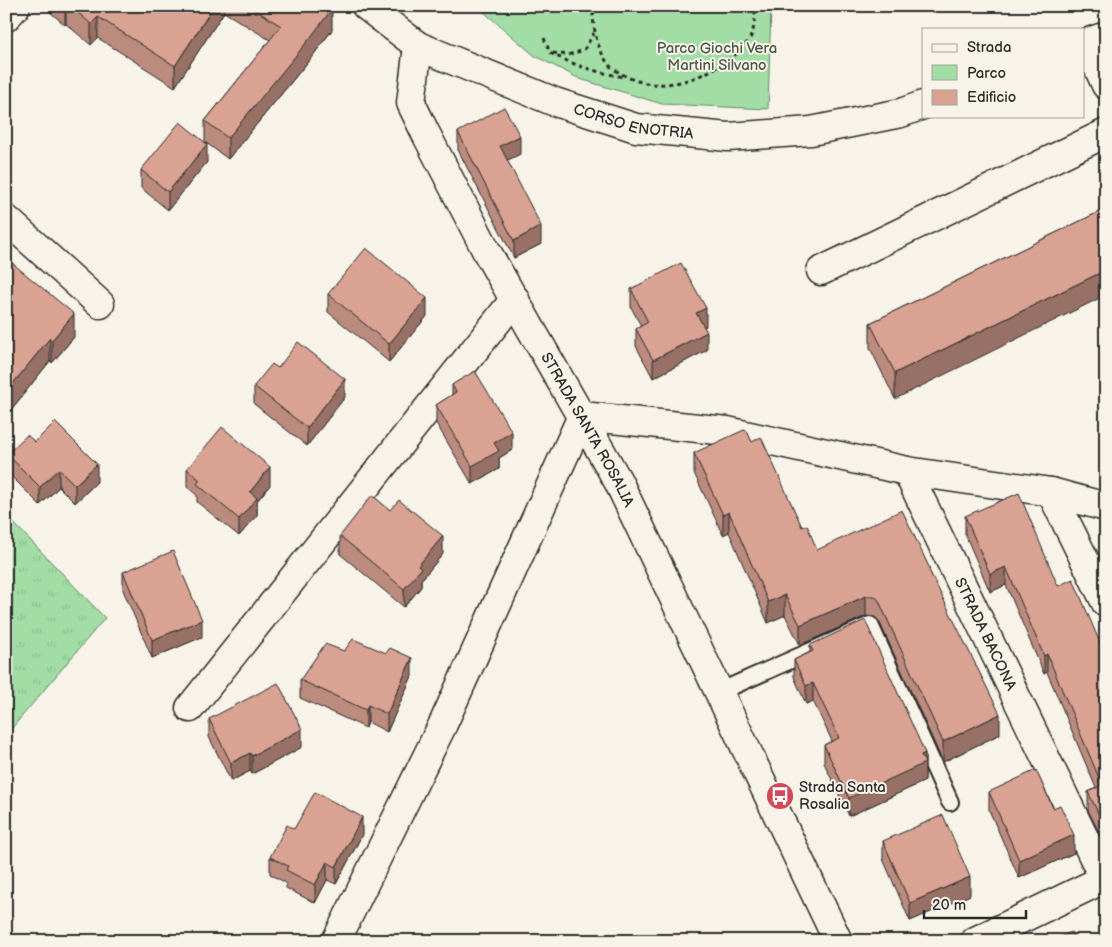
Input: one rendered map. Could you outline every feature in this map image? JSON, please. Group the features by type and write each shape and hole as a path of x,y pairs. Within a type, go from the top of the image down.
{"street":[{"path":"6,17 16,6"},
{"name":"CORSO ENOTRIA","path":"366,6 418,46 555,102 636,128 728,137 811,131 901,113 922,105"},
{"path":"1092,41 1106,85"},
{"name":"STRADA SANTA ROSALIA","path":"418,46 411,103 487,252 618,481 838,941"},
{"path":"821,271 1106,133"},
{"path":"6,219 100,304"},
{"path":"190,708 515,299"},
{"path":"336,941 443,724 582,416 727,432 907,471 1051,492 1106,507"},
{"name":"STRADA BACONA","path":"907,471 1105,881"},
{"path":"1051,492 1106,604"},
{"path":"975,941 1105,881"}],"lane":[{"path":"718,692 870,625 950,802"}],"path":[{"path":"578,6 593,15"},
{"path":"599,6 593,15 594,32 600,50 610,67 628,77 647,84 669,84 691,80 710,72 742,49 750,38 755,22 755,6"},
{"path":"550,53 568,55 584,50 594,32"},
{"path":"544,38 550,53 577,66 602,73 628,77"}],"green space":[{"name":"Parco Giochi Vera Martini Silvano","path":"477,6 771,6 768,109 662,104 580,79 535,56"},
{"path":"6,515 105,618 6,735"}],"building":[{"path":"70,6 214,6 175,66 98,17 91,24"},
{"path":"249,6 328,6 332,9 228,138 205,121 281,26"},
{"path":"504,107 520,136 500,146 541,226 514,241 458,132"},
{"path":"180,122 207,144 168,192 141,170"},
{"path":"1105,209 1106,270 895,373 870,323"},
{"path":"366,248 427,298 389,344 328,294"},
{"path":"6,258 74,314 52,340 50,338 6,392"},
{"path":"681,263 706,308 696,313 707,332 653,360 636,329 648,322 631,289"},
{"path":"298,342 345,379 307,428 254,386 272,364 278,368"},
{"path":"475,371 512,432 494,443 499,451 472,466 436,405 456,392 453,384"},
{"path":"55,422 97,464 75,485 59,469 40,487 7,454 27,435 35,442"},
{"path":"222,427 270,467 250,492 257,498 239,519 197,484 200,480 187,469"},
{"path":"744,430 747,431 752,442 761,437 802,527 807,525 817,550 902,510 929,570 1000,714 943,742 879,601 875,596 866,596 800,625 785,595 768,602 729,512 723,515 694,453"},
{"path":"1019,493 1058,586 1073,579 1106,657 1106,821 1103,823 1088,792 1102,785 1047,654 1044,656 1006,567 990,574 965,516"},
{"path":"372,495 390,510 399,500 443,536 418,566 421,569 404,589 340,536"},
{"path":"173,551 202,620 152,640 123,572"},
{"path":"865,620 925,753 921,755 925,763 849,798 824,745 839,738 813,683 806,686 794,660 813,651 810,645"},
{"path":"353,639 386,653 390,648 412,658 387,714 368,705 366,710 300,680 325,644 344,651"},
{"path":"278,683 302,729 252,756 250,753 231,763 209,719"},
{"path":"1036,770 1053,808 1060,805 1074,835 1019,860 989,792"},
{"path":"315,792 362,817 336,867 327,862 315,885 286,870 288,866 270,857 287,825 294,829"},
{"path":"943,815 970,877 910,903 883,841"},
{"path":"1071,932 1076,941 1053,941"}],"place":[{"name":"Strada Santa Rosalia","path":"780,796"}]}
